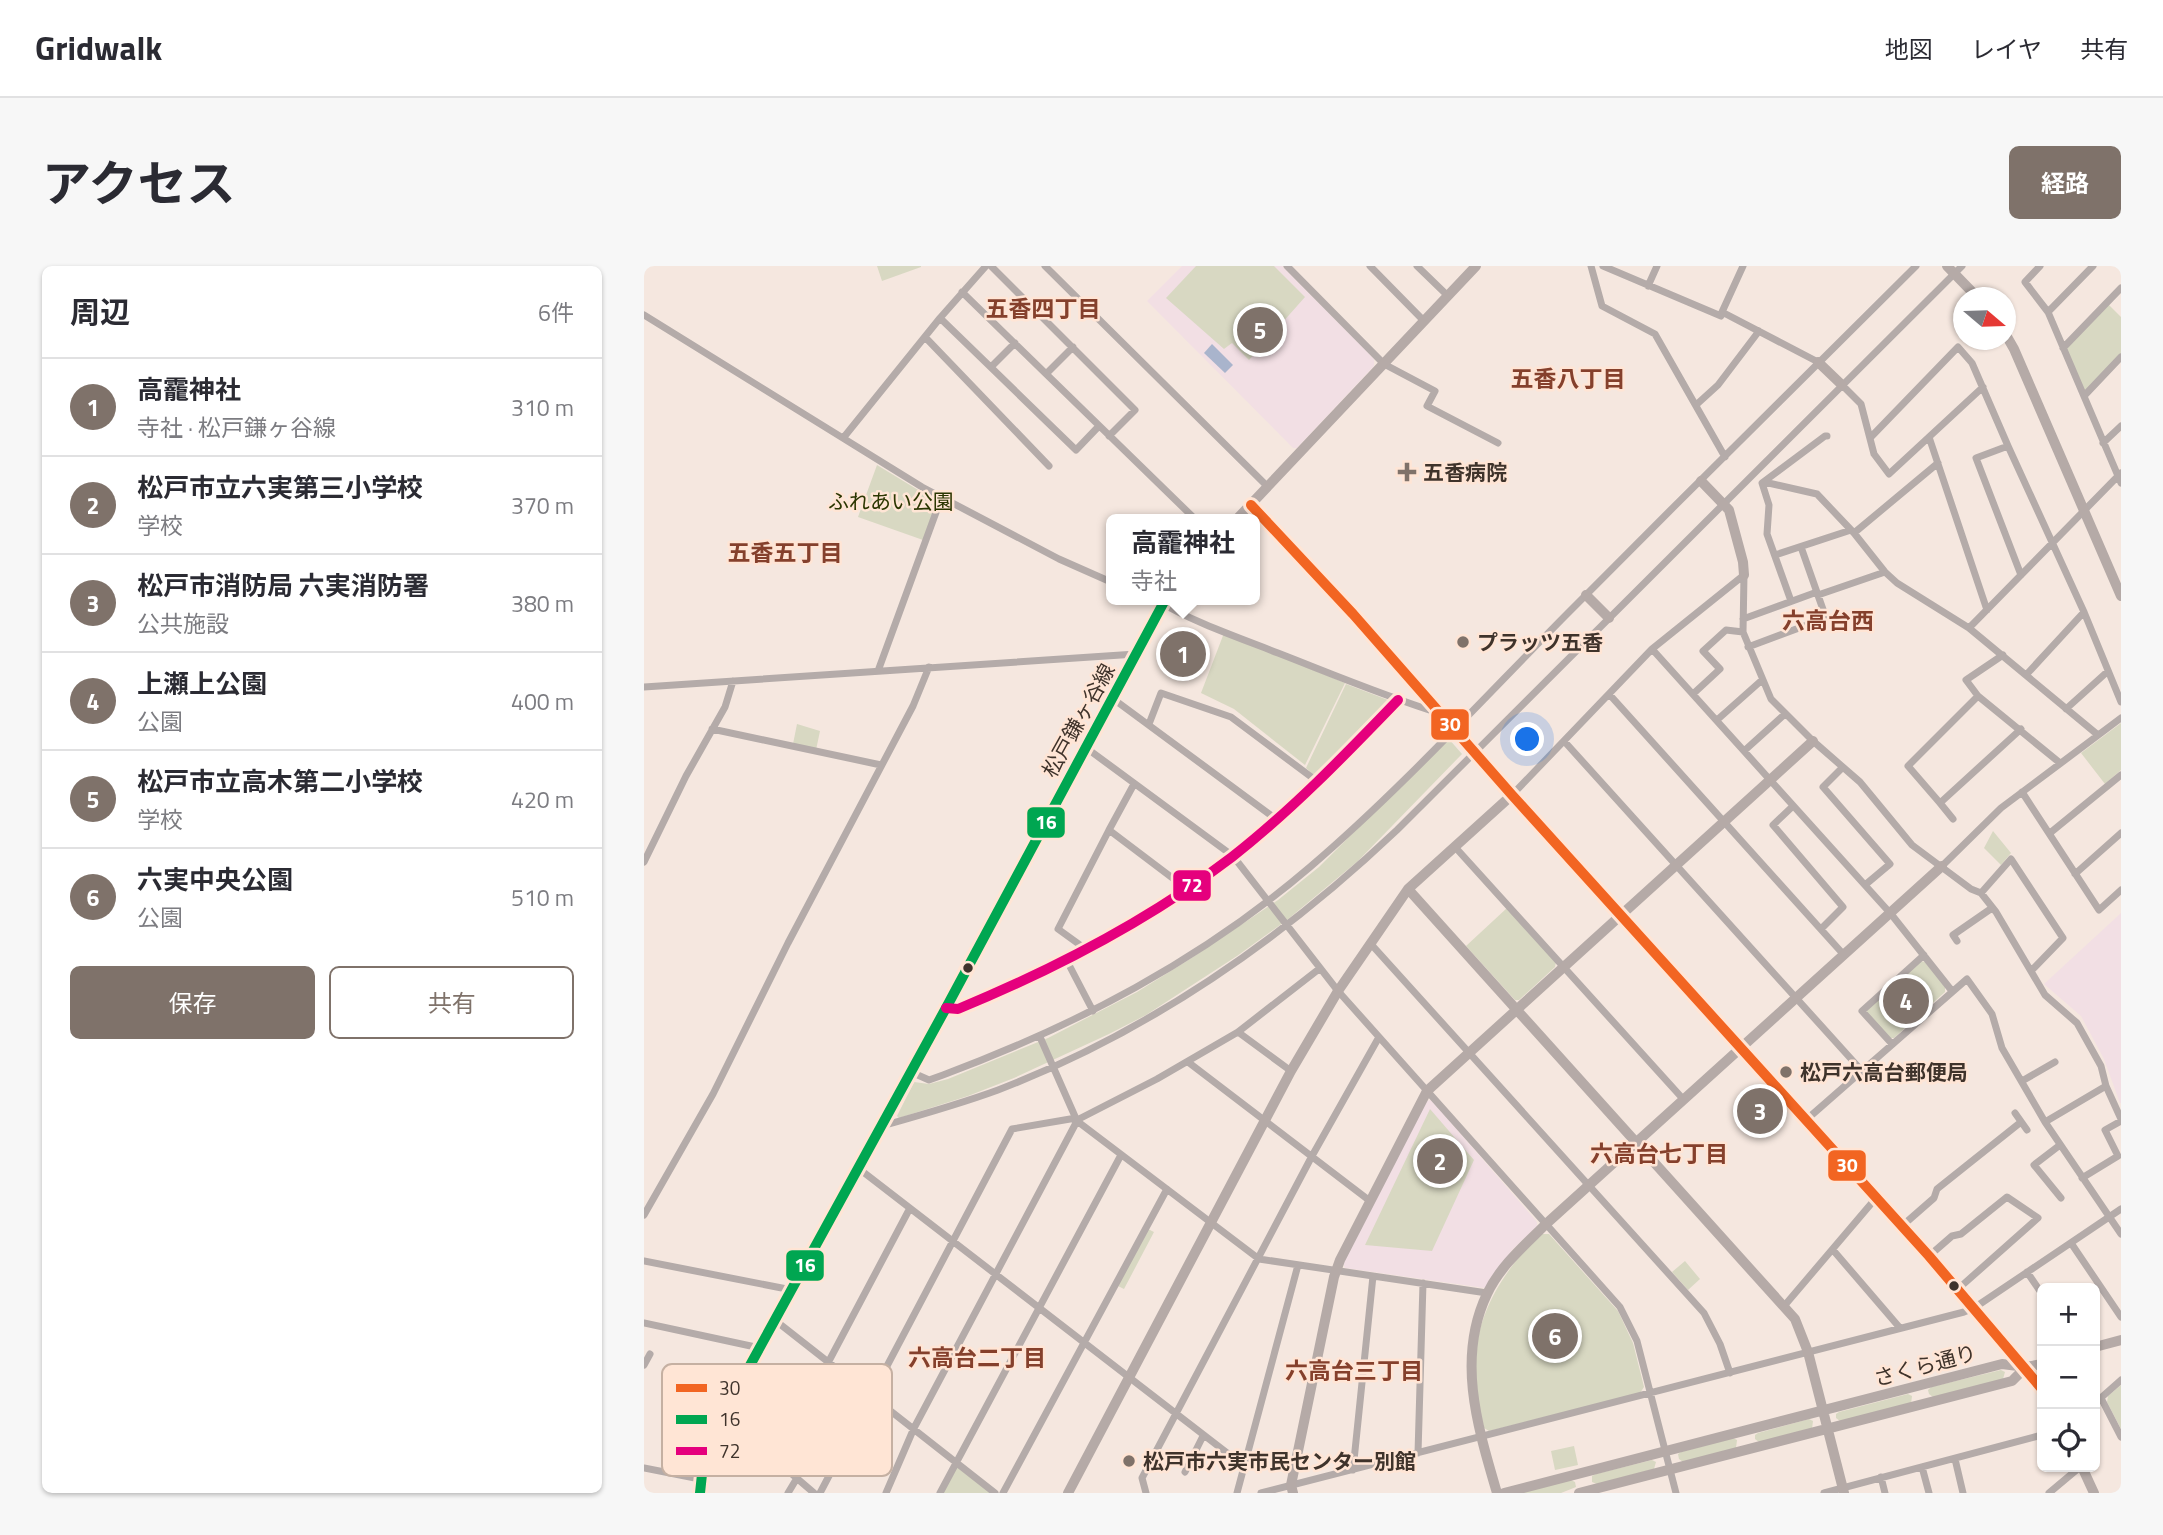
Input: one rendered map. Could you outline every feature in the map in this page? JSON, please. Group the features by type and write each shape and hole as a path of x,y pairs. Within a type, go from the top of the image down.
{"street":[{"path":"844,437 940,318 988,266 1135,410 1109,436"},
{"path":"1045,266 1268,487"},
{"path":"1287,266 1384,364 1435,391 1427,406 1498,443"},
{"path":"1370,266 1424,321"},
{"path":"1417,266 1448,296"},
{"path":"1242,514 1476,266"},
{"path":"1591,266 1602,306 1655,334 1725,457"},
{"path":"1603,266 1721,316 1743,266"},
{"path":"1648,286 1657,266"},
{"path":"911,1072 929,1080 1040,1037 1174,966 1266,901 1345,835 1916,266"},
{"path":"1969,628 2120,478 2048,312 2025,282 2040,266"},
{"path":"2048,312 2093,266"},
{"path":"881,1126 967,1101 1053,1067 1184,998 1286,927 1360,866 1475,753 1955,269 1969,287"},
{"path":"2063,348 2121,288"},
{"path":"962,292 1190,514"},
{"path":"1723,312 1818,362 1842,385 1861,404 1874,454 1889,474 1983,387"},
{"path":"644,315 922,487 1059,559 1106,580"},
{"path":"940,318 1076,450 1099,426"},
{"path":"1696,405 1718,385 1759,331"},
{"path":"925,337 1049,466"},
{"path":"992,366 1015,343"},
{"path":"1047,373 1073,347"},
{"path":"1870,438 1958,347 1972,363 2084,612 2121,702"},
{"path":"2014,350 2121,596"},
{"path":"2084,396 2121,357"},
{"path":"2103,443 2121,426"},
{"path":"1763,482 1827,436"},
{"path":"1929,437 1987,610"},
{"path":"2008,446 1976,458 2021,575"},
{"path":"1775,555 1852,532 1938,463"},
{"path":"1754,474 1763,482 1817,494 1885,572 1903,587 1969,628 2098,735"},
{"path":"1701,481 1730,510 1743,562 1743,632 1771,699 1812,741 1860,782 1912,845 1971,889 1981,893 2045,995 2077,1023 2101,1066 2106,1086 2121,1120 2105,1130 2118,1156 2082,1178"},
{"path":"1763,482 1769,505 1767,534 1791,601"},
{"path":"878,671 942,496"},
{"path":"1251,505 1259,514"},
{"path":"1260,515 1353,614 1512,795 1929,1256 2037,1382"},
{"path":"1748,647 1826,618 1801,547"},
{"path":"1743,618 1885,572"},
{"path":"1068,1493 1291,1071 1338,991 1408,889 1512,795 1652,649 1744,575"},
{"path":"1586,595 1609,618"},
{"name":"松戸鎌ヶ谷線","path":"751,1364 946,1008 1136,654 1159,605"},
{"path":"1171,605 1398,700 1439,713"},
{"path":"2026,675 2084,612"},
{"path":"1693,694 1720,669 1703,651 1726,630 1743,632"},
{"path":"1652,649 1891,914 1952,990"},
{"path":"644,687 1136,654"},
{"path":"2003,656 1966,680 1978,696 2060,764"},
{"path":"644,1214 713,1094 913,706 929,667"},
{"path":"2066,709 2107,672"},
{"path":"1717,720 1762,680"},
{"path":"644,862 724,707 733,681"},
{"path":"1149,724 1161,693 1231,717 1318,782"},
{"path":"1609,694 1844,955"},
{"path":"1953,819 1908,766 1978,696"},
{"path":"1112,698 1276,819"},
{"path":"946,1008 958,1009 1067,961 1187,889 1233,856 1318,782 1398,700"},
{"path":"1744,751 1784,713"},
{"path":"1497,1493 1471,1384 1471,1356 1475,1329 1487,1293 1511,1259 1546,1224 1891,914 2001,808 2121,718"},
{"path":"712,729 881,765"},
{"path":"1940,803 2021,729"},
{"path":"1564,741 1862,1071"},
{"path":"1292,1489 1337,1271 1427,1091 1812,741"},
{"path":"1085,747 1233,856 1319,969 1620,1307 1637,1341 1676,1493"},
{"path":"1842,768 1823,787 1890,864 1865,885"},
{"path":"2050,833 2121,775"},
{"path":"1087,950 1058,929 1134,784"},
{"path":"2022,792 2099,910 2121,890"},
{"path":"1794,806 1773,825 1843,907 1821,929"},
{"path":"1109,830 1187,889"},
{"path":"2076,874 2121,833"},
{"path":"1455,847 1684,1100"},
{"path":"1981,893 2011,859 2063,938 2031,971"},
{"path":"1408,889 1795,1319 1808,1352 1844,1491"},
{"path":"1957,942 1953,935 1992,908"},
{"path":"1370,943 1704,1314 1720,1344 1730,1373"},
{"path":"1892,1044 1862,1011 1924,956"},
{"path":"1067,961 1093,1011"},
{"path":"888,1364 1012,1129 1077,1120 1188,1062 1238,1032 1319,969"},
{"path":"1806,1120 1967,979 1992,1014 2002,1048 2045,1122 2121,1234"},
{"path":"1238,1032 1291,1071"},
{"path":"1040,1037 1077,1120 1259,1259 1487,1293"},
{"path":"1146,1493 1142,1478 1312,1156 1379,1037"},
{"path":"1188,1062 1370,1201"},
{"path":"2022,1081 2055,1062"},
{"path":"2045,1122 2106,1086"},
{"path":"2015,1113 2027,1130"},
{"path":"886,1493 914,1428 1077,1120"},
{"path":"1902,1226 1934,1198 1937,1189 2021,1122"},
{"path":"2060,1145 2034,1165 2061,1198"},
{"path":"940,1493 1121,1155"},
{"path":"859,1168 1244,1466"},
{"path":"1003,1493 1167,1189"},
{"path":"1929,1256 2007,1197 2038,1218 1958,1289"},
{"path":"1785,1306 1876,1198"},
{"path":"826,1364 910,1208"},
{"path":"1261,1493 1292,1489 1353,1470 1974,1308 2121,1209"},
{"path":"2071,1243 2121,1317"},
{"path":"1833,1250 1900,1328"},
{"path":"644,1261 792,1290"},
{"path":"1237,1493 1298,1265"},
{"path":"2027,1272 2037,1287"},
{"path":"1353,1470 1373,1276"},
{"path":"1418,1453 1423,1283"},
{"path":"776,1321 832,1364"},
{"path":"644,1323 760,1348"},
{"path":"2099,1346 2121,1340"},
{"path":"2100,1352 2121,1346"},
{"path":"644,1365 650,1354"},
{"name":"さくら通り","path":"1504,1493 2002,1364 2026,1367"},
{"path":"2026,1367 2037,1365"},
{"name":"さくら通り","path":"1579,1493 2012,1381 2026,1367"},
{"path":"2100,1398 2121,1380"},
{"path":"2100,1403 2121,1437"},
{"path":"892,1411 995,1493"},
{"path":"1185,1472 1203,1436"},
{"path":"1824,1493 1844,1491 1881,1477 2037,1436"},
{"path":"1955,1459 1963,1493"},
{"path":"1922,1467 1929,1493"},
{"path":"644,1468 662,1472"},
{"path":"2049,1493 2075,1472"},
{"path":"2084,1472 2094,1493"},
{"path":"685,1476 700,1479"},
{"name":"松戸鎌ヶ谷線","path":"701,1476 701,1493"},
{"path":"795,1476 814,1493"},
{"path":"820,1493 829,1476"},
{"path":"1881,1477 1885,1493"},
{"path":"788,1493 797,1478"}],"shaded area":[{"path":"1182,266 1282,266 1374,359 1374,366 1297,448 1293,448 1147,301"},
{"path":"2121,913 2120,1103 2104,1059 2081,1016 2044,984"},
{"path":"1431,1100 1537,1222 1537,1226 1512,1250 1485,1288 1345,1268 1343,1263 1426,1101"}],"green space":[{"path":"877,266 921,266 921,267 882,281"},
{"path":"1196,266 1274,266 1305,297 1249,360 1232,343 1224,349 1166,298"},
{"path":"2107,303 2121,317 2121,357 2084,396 2063,348"},
{"name":"ふれあい公園","path":"877,465 928,496 936,505 923,540 858,517"},
{"path":"1224,633 1345,683 1305,765 1234,709 1201,693"},
{"path":"1346,684 1388,700 1388,707 1321,775 1315,776 1306,768"},
{"path":"2121,723 2121,770 2105,784 2081,753"},
{"path":"797,724 820,731 816,750 793,744"},
{"path":"1448,738 1462,754 1358,861 1287,920 1237,956 1146,1015 1109,1034 968,1096 899,1118 897,1116 914,1082 929,1084 948,1079 1048,1038 1137,992 1278,900 1319,867"},
{"path":"1993,831 2011,853 2001,865 1984,848"},
{"path":"1507,908 1556,962 1555,967 1519,1000 1515,1000 1466,946"},
{"path":"1920,961 1925,962 1945,987 1945,992 1894,1038 1890,1038 1866,1014 1867,1009"},
{"path":"1430,1109 1474,1160 1432,1251 1365,1245"},
{"path":"1148,1229 1154,1232 1124,1289 1118,1286"},
{"path":"1541,1234 1549,1234 1618,1311 1633,1343 1644,1387 1640,1393 1489,1431 1484,1428 1476,1385 1475,1363 1482,1321 1512,1266"},
{"path":"1685,1261 1700,1279 1688,1290 1672,1272"},
{"path":"2001,1370 2005,1372 2003,1379 1933,1397 1929,1394 1931,1387"},
{"path":"2121,1385 2121,1429 2107,1402 2108,1396"},
{"path":"1908,1394 1912,1396 1911,1404 1840,1421 1836,1418 1839,1412"},
{"path":"1809,1419 1813,1421 1812,1429 1759,1442 1755,1439 1758,1433"},
{"path":"1733,1438 1737,1440 1736,1448 1683,1462 1679,1459 1678,1454 1681,1452"},
{"path":"1574,1446 1578,1465 1555,1470 1551,1451"},
{"path":"1652,1460 1656,1462 1654,1469 1597,1484 1592,1482 1592,1476 1596,1474"},
{"path":"957,1462 995,1493 940,1493"},
{"path":"1571,1480 1576,1487 1561,1493 1520,1493"}],"water":[{"path":"1212,344 1233,365 1225,373 1204,353"}],"transit line":[{"name":"30","path":"1251,505 1259,514"},
{"name":"30","path":"1260,515 1353,614 1512,795 1929,1256 2037,1383"},
{"name":"16","path":"751,1364 1162,605"},
{"name":"72","path":"946,1008 958,1009 1065,960 1134,923 1200,880 1232,857 1297,801 1398,700"},
{"name":"16","path":"700,1493 702,1476"}],"place":[{"name":"松戸市立高木第二小学校","path":"1260,330"},
{"name":"五香病院","path":"1407,472"},
{"name":"プラッツ五香","path":"1463,642"},
{"name":"高靇神社","path":"1183,654"},
{"name":"上瀬上公園","path":"1906,1001"},
{"name":"松戸六高台郵便局","path":"1786,1072"},
{"name":"松戸市消防局 六実消防署","path":"1760,1111"},
{"name":"松戸市立六実第三小学校","path":"1440,1161"},
{"name":"六実中央公園","path":"1555,1336"},
{"name":"松戸市六実市民センター別館","path":"1129,1461"}],"district":[{"name":"五香四丁目","path":"1043,308"},
{"name":"五香八丁目","path":"1568,378"},
{"name":"五香五丁目","path":"785,552"},
{"name":"六高台西","path":"1828,620"},
{"name":"六高台七丁目","path":"1659,1153"},
{"name":"六高台二丁目","path":"977,1357"},
{"name":"六高台三丁目","path":"1354,1370"}]}
